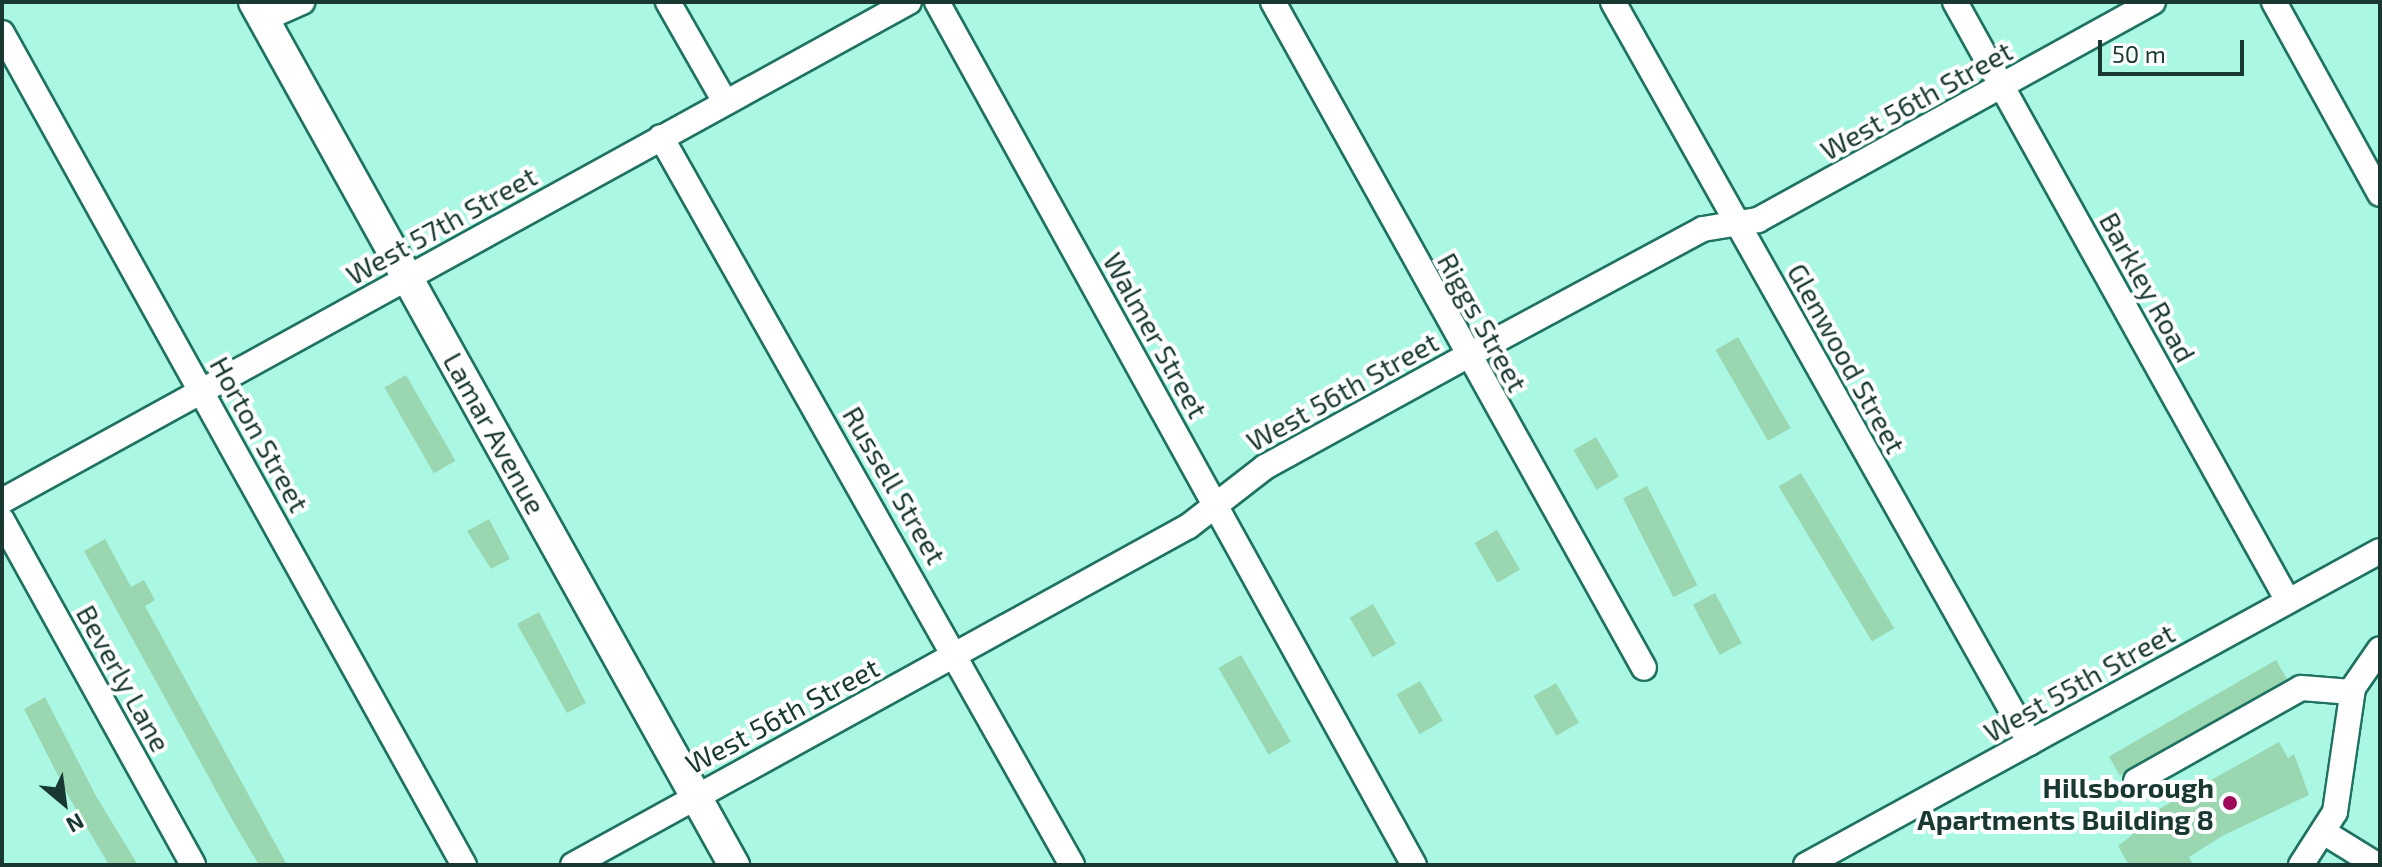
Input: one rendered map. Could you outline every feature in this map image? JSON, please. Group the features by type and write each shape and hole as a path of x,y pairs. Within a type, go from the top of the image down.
{"street":[{"path":"259,10 302,2"},
{"path":"668,2 725,102"},
{"name":"West 57th Street","path":"2,501 909,2"},
{"name":"Walmer Street","path":"937,2 1414,865"},
{"name":"Riggs Street","path":"1273,2 1467,356 1644,668"},
{"name":"Glenwood Street","path":"1613,2 2030,743"},
{"name":"Barkley Road","path":"1955,2 2288,601"},
{"name":"West 56th Street","path":"573,865 1189,526 1215,503 1273,462 1467,356 1703,229 1758,220 2153,2"},
{"path":"2274,2 2380,194"},
{"name":"Lamar Avenue","path":"259,10 734,865"},
{"name":"Horton Street","path":"2,33 464,865"},
{"name":"Russell Street","path":"661,137 1072,865"},
{"name":"Beverly Lane","path":"2,520 193,865"},
{"name":"West 55th Street","path":"1806,865 2380,551"},
{"path":"2301,865 2325,833 2341,791 2352,692 2380,649"},
{"path":"2136,781 2306,686 2352,692"},
{"path":"2325,833 2377,865"}],"building":[{"path":"1738,337 1790,428 1768,441 1715,350"},
{"path":"406,375 456,461 434,473 384,388"},
{"path":"1596,437 1619,477 1596,490 1573,450"},
{"path":"1801,473 1894,628 1872,642 1779,486"},
{"path":"1647,486 1697,585 1673,597 1623,498"},
{"path":"489,519 510,559 491,569 467,531"},
{"path":"1497,530 1520,570 1497,583 1474,543"},
{"path":"105,539 131,587 144,580 155,600 145,606 287,865 259,865 234,823 84,551"},
{"path":"1715,593 1742,643 1720,655 1693,605"},
{"path":"1373,604 1396,644 1373,657 1350,618"},
{"path":"539,612 586,703 567,713 517,624"},
{"path":"1241,655 1291,742 1268,755 1218,668"},
{"path":"2276,660 2287,679 2120,776 2109,757"},
{"path":"1420,681 1443,721 1420,734 1397,694"},
{"path":"1556,683 1579,723 1556,736 1533,696"},
{"path":"45,697 96,796 138,865 109,865 70,799 24,709"},
{"name":"Hillsborough Apartments Building 8","path":"2279,742 2288,758 2294,754 2309,795 2224,835 2189,857 2193,865 2129,865 2118,846 2132,835 2127,827"}],"place":[{"name":"Hillsborough Apartments Building 8","path":"2230,803"}]}
